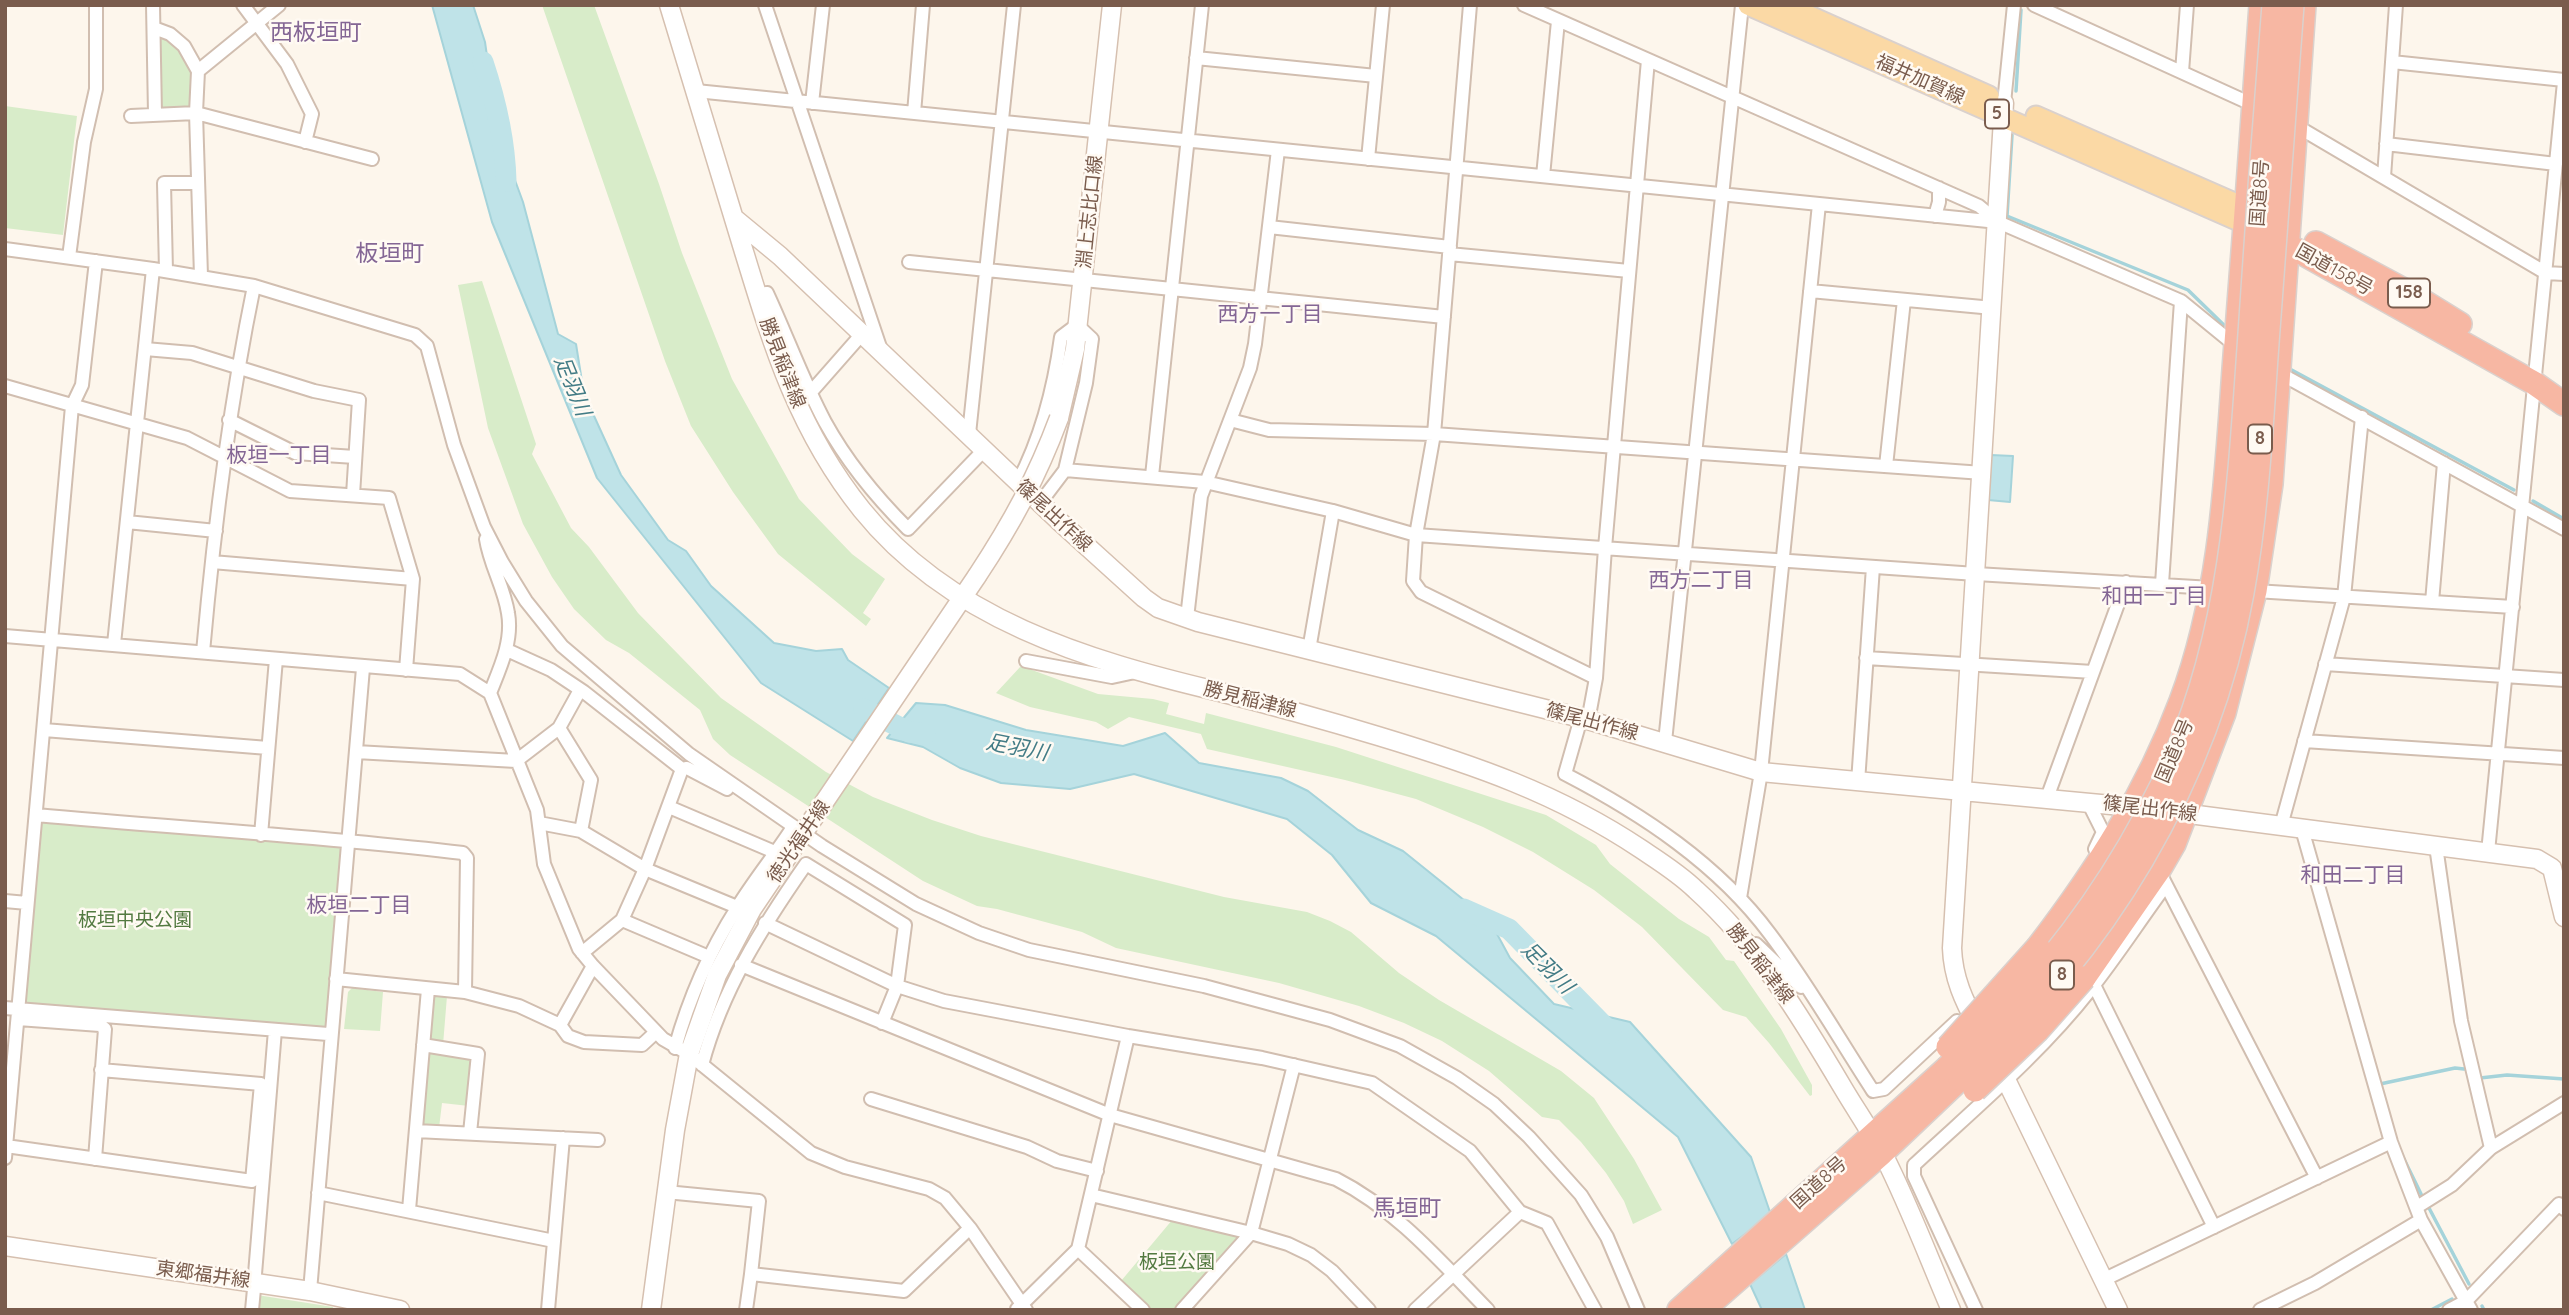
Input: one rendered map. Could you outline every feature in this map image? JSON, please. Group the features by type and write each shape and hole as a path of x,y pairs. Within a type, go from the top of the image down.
{"highway":[{"path":"1954,1074 2038,947 2094,872 2133,807 2167,737 2203,629 2213,588 2224,495 2261,5"},
{"name":"国道8号","path":"1703,1310 1871,1149 1954,1074 2058,951 2100,892 2129,846 2166,776 2201,686 2227,578 2237,489 2274,5"},
{"name":"国道8号","path":"1954,1074 1998,1045 2032,1010 2107,916 2144,855 2187,773 2216,698 2242,593 2255,496 2292,5"},
{"path":"2186,814 2224,713 2255,591 2271,484 2304,5"},
{"name":"国道158号","path":"2247,216 2413,295 2535,378 2564,404"},
{"name":"国道158号","path":"2535,378 2564,389"},
{"name":"8","path":"1954,1074 2037,1031 2089,982 2163,878 2186,814"},
{"name":"国道8号","path":"1679,1310 1871,1149"}],"main road":[{"name":"勝見稲津線","path":"669,5 777,359 802,415 833,472 865,514 901,551 959,603 1070,651 1136,672 1285,708 1508,778 1605,825 1643,850 1695,888 1759,958 1801,1018 1871,1149 1951,1310"},
{"name":"淵上志比口線","path":"1059,418 1066,397 1083,280 1112,5"},
{"name":"福井加賀線","path":"1748,5 2003,109 2247,216"},
{"name":"福井加賀線","path":"1785,5 2003,109"},
{"path":"2003,109 1953,966 1957,985 2007,1080 2118,1310"},
{"name":"篠尾出作線","path":"734,218 780,256 1040,503 1157,608 1309,650 1585,719 1761,772 2133,807 2537,859 2558,867 2564,917"},
{"name":"徳光福井線","path":"650,1310 688,1056 717,975 752,909 800,835 1011,524 1033,483 1059,418"},
{"name":"東郷福井線","path":"5,1246 310,1291 400,1310"}],"street":[{"path":"69,257 84,142 96,89 96,5"},
{"path":"153,5 155,114"},
{"path":"243,5 287,64 312,114 305,142"},
{"path":"198,71 279,5"},
{"path":"765,5 882,352"},
{"path":"812,103 823,5"},
{"path":"915,113 923,5"},
{"path":"969,434 1014,5"},
{"path":"1152,476 1202,5"},
{"path":"1368,159 1383,5"},
{"path":"1470,5 1434,434 1416,535 1413,581 1421,592 1596,678"},
{"path":"1524,5 1979,206 1998,222 2181,301 2236,343"},
{"path":"1665,743 1742,5"},
{"path":"2003,109 2014,5"},
{"path":"2034,5 2296,125 2546,273 2564,274"},
{"path":"2182,72 2187,5"},
{"path":"2384,177 2396,5"},
{"path":"1543,176 1558,21"},
{"path":"154,28 170,34 184,46 198,71 196,113 201,276"},
{"path":"1196,58 1376,76"},
{"path":"1648,60 1596,678 1585,719 1565,774 1607,796 1681,846 1740,898 1770,934 1873,1091 1884,1089 1969,1010 2010,966 2046,921 2099,843 2103,832 2088,802"},
{"path":"2392,62 2564,81 2488,852"},
{"path":"695,91 1998,222"},
{"path":"131,116 196,113 372,159"},
{"path":"2386,145 2556,164"},
{"path":"1187,618 1201,496 1250,368 1255,344 1278,150"},
{"path":"114,644 145,349 160,270 164,183 198,183"},
{"path":"1935,216 1939,188"},
{"path":"1740,898 1761,772 1819,204"},
{"path":"1269,227 1629,271"},
{"path":"5,248 254,286 415,335 427,346 454,444 484,527 526,601 562,646 689,754 800,835 916,904 979,933 1041,953 1204,986 1342,1024 1400,1046 1457,1078 1494,1104 1529,1137 1581,1195 1607,1237 1638,1310"},
{"path":"96,261 82,386 72,406 36,815 14,1012 6,1152 95,1160 252,1181 261,1084 101,1070"},
{"path":"909,262 1444,317"},
{"path":"203,652 223,458 237,368 254,286"},
{"path":"1810,291 1993,308"},
{"path":"757,295 767,293 811,392 839,446 876,497 908,529 985,449"},
{"path":"1886,466 1904,300"},
{"path":"2162,584 2181,301"},
{"path":"1018,482 1042,428 1056,376 1061,337 1077,325 1092,339 1091,354 1065,470 1040,503"},
{"path":"811,392 862,334"},
{"path":"145,349 192,353 314,391 359,400 352,495"},
{"path":"2279,373 2564,529"},
{"path":"5,386 187,438 290,491 389,498 413,579 406,670"},
{"path":"2281,826 2344,597 2362,418"},
{"path":"229,420 295,453 355,457"},
{"path":"1230,420 1269,430 1434,434 1983,473"},
{"path":"2432,602 2444,463"},
{"path":"1065,470 1205,482 1333,510 1416,535 2213,588"},
{"path":"1309,650 1333,510"},
{"path":"127,522 216,531"},
{"path":"484,527 489,560 508,615 507,650 490,693"},
{"path":"212,562 413,579"},
{"path":"1858,782 1872,567"},
{"path":"2047,799 2126,582"},
{"path":"2255,591 2512,607"},
{"path":"5,636 460,674 490,693 537,810 544,864 582,953 656,1032 811,1153 845,1167 929,1189 945,1198 970,1228 1021,1308 1078,1249 1128,1036"},
{"path":"507,650 551,670 682,768 687,768 727,789 741,791"},
{"path":"261,835 276,659"},
{"path":"1866,659 2092,672"},
{"path":"1026,661 1112,677 1136,672"},
{"path":"2325,664 2564,680"},
{"path":"310,1291 363,668"},
{"path":"356,752 516,761 559,728 580,690"},
{"path":"559,728 591,780 582,831"},
{"path":"44,730 268,748"},
{"path":"2304,741 2564,758"},
{"path":"582,953 622,920 645,869 682,768"},
{"path":"668,807 776,853"},
{"path":"36,815 261,835 349,839 463,853 467,858 465,992"},
{"path":"539,823 582,831 645,869 737,907"},
{"path":"2302,829 2391,1142 2421,1220 2469,1306"},
{"path":"688,1056 686,1010 709,957 737,907 776,853 800,835"},
{"path":"2436,846 2460,1021 2491,1148"},
{"path":"688,1056 720,1009 765,923 806,864 905,925 897,986 882,1023"},
{"path":"2163,878 2317,1178"},
{"path":"5,901 27,903"},
{"path":"622,920 709,957"},
{"path":"765,923 897,986 944,1001 1262,1058 1372,1083 1470,1151 1520,1212 1547,1223 1594,1310"},
{"path":"1733,929 1753,941 1793,982 1810,994"},
{"path":"559,1025 593,965"},
{"path":"741,965 1110,1115 1320,1173 1368,1196 1406,1225 1488,1310"},
{"path":"336,979 465,992 519,1006 559,1025 568,1036 584,1042 642,1045 656,1032"},
{"path":"1976,1310 1914,1176 1914,1165 2007,1080 2089,982 2214,1227"},
{"path":"409,1210 428,989"},
{"path":"14,1012 328,1034"},
{"path":"14,1012 100,1025 105,1029 95,1160"},
{"path":"255,1274 275,1030"},
{"path":"423,1045 478,1054 470,1133"},
{"path":"1182,1310 1251,1233 1294,1065"},
{"path":"871,1099 1027,1147 1057,1161 1097,1171"},
{"path":"2417,1207 2452,1185 2491,1148 2564,1103"},
{"path":"416,1130 598,1140"},
{"path":"548,1310 563,1138"},
{"path":"2105,1279 2391,1142"},
{"path":"666,1192 759,1201 746,1310"},
{"path":"318,1193 554,1241"},
{"path":"1091,1195 1289,1244 1311,1255 1332,1271 1369,1310"},
{"path":"2449,1310 2469,1306 2559,1204 2564,1209"},
{"path":"1415,1310 1520,1212"},
{"path":"2260,1310 2315,1283 2421,1220"},
{"path":"751,1274 904,1292 970,1228"},
{"path":"1078,1249 1143,1310"},
{"path":"252,1310 254,1289"}],"green space":[{"path":"542,5 594,5 682,253 732,379 799,499 852,554 885,579 863,613 871,619 866,626 778,554 733,492 691,426 665,361"},
{"path":"156,34 173,39 195,71 192,111 158,111"},
{"path":"5,106 77,116 63,235 5,228"},
{"path":"482,281 536,444 532,454 571,528 589,547 638,613 721,698 826,772 873,797 932,820 981,836 1224,897 1307,912 1351,932 1399,973 1439,1000 1561,1071 1594,1098 1634,1159 1662,1210 1633,1224 1624,1201 1606,1173 1559,1120 1542,1117 1489,1071 1442,1041 1359,1006 1279,983 1116,948 1082,932 977,906 923,881 730,755 713,739 700,710 629,653 606,640 574,609 552,577 523,524 488,428 458,285"},
{"path":"1021,666 1098,694 1169,703 1166,714 1204,724 1206,713 1336,747 1546,815 1596,845 1610,864 1679,919 1709,937 1726,960 1734,961 1781,1029 1812,1085 1812,1095 1810,1096 1746,1017 1723,1010 1642,927 1594,890 1533,852 1483,827 1416,799 1207,749 1201,734 1129,717 1108,729 1096,722 1030,707 996,693"},
{"name":"板垣中央公園","path":"39,818 344,845 325,1030 23,1005"},
{"path":"352,988 383,992 380,1031 344,1029 348,992"},
{"path":"433,994 447,996 443,1045 428,1042"},
{"path":"428,1050 475,1058 469,1106 442,1103 439,1128 421,1126"},
{"name":"板垣公園","path":"1173,1219 1244,1236 1175,1310 1150,1310 1121,1281"},
{"path":"257,1295 333,1307 332,1310 255,1310"}],"water":[{"path":"432,5 473,5 485,42 498,134 523,202 558,334 576,344 584,394 621,475 668,540 686,551 711,586 774,643 816,651 842,649 848,660 889,688 853,741 761,683 597,478 492,222"},
{"path":"1991,455 2013,456 2010,502 1988,500"},
{"path":"916,703 945,705 1026,730 1123,746 1165,733 1199,763 1281,778 1308,791 1358,830 1403,851 1490,921 1510,958 1554,1004 1630,1022 1751,1157 1771,1215 1732,1244 1678,1137 1436,936 1371,903 1332,855 1287,819 1134,774 1070,789 1001,783 960,768 923,747 887,738"},
{"path":"1786,1254 1805,1310 1762,1310 1750,1284"}],"waterway":[{"path":"2016,91 2021,10"},
{"name":"足羽川","path":"483,62 499,120 506,181"},
{"path":"2012,135 2007,216 2188,290 2229,330"},
{"path":"2288,368 2514,490"},
{"path":"2533,501 2564,519"},
{"name":"足羽川","path":"864,709 909,732 925,734"},
{"name":"足羽川","path":"1464,909 1509,929 1611,1033"},
{"path":"2381,1088 2380,1084 2455,1068 2464,1069"},
{"path":"2480,1078 2507,1075 2564,1079"},
{"path":"2402,1155 2422,1196"},
{"path":"2429,1208 2469,1284"},
{"path":"2431,1310 2452,1299"},
{"path":"2482,1306 2484,1310"}],"district":[{"name":"西板垣町","path":"316,33"},
{"name":"板垣町","path":"390,254"},
{"name":"西方一丁目","path":"1270,315"},
{"name":"板垣一丁目","path":"279,456"},
{"name":"西方二丁目","path":"1701,581"},
{"name":"和田一丁目","path":"2154,597"},
{"name":"和田二丁目","path":"2353,876"},
{"name":"板垣二丁目","path":"359,906"},
{"name":"馬垣町","path":"1407,1209"}]}
